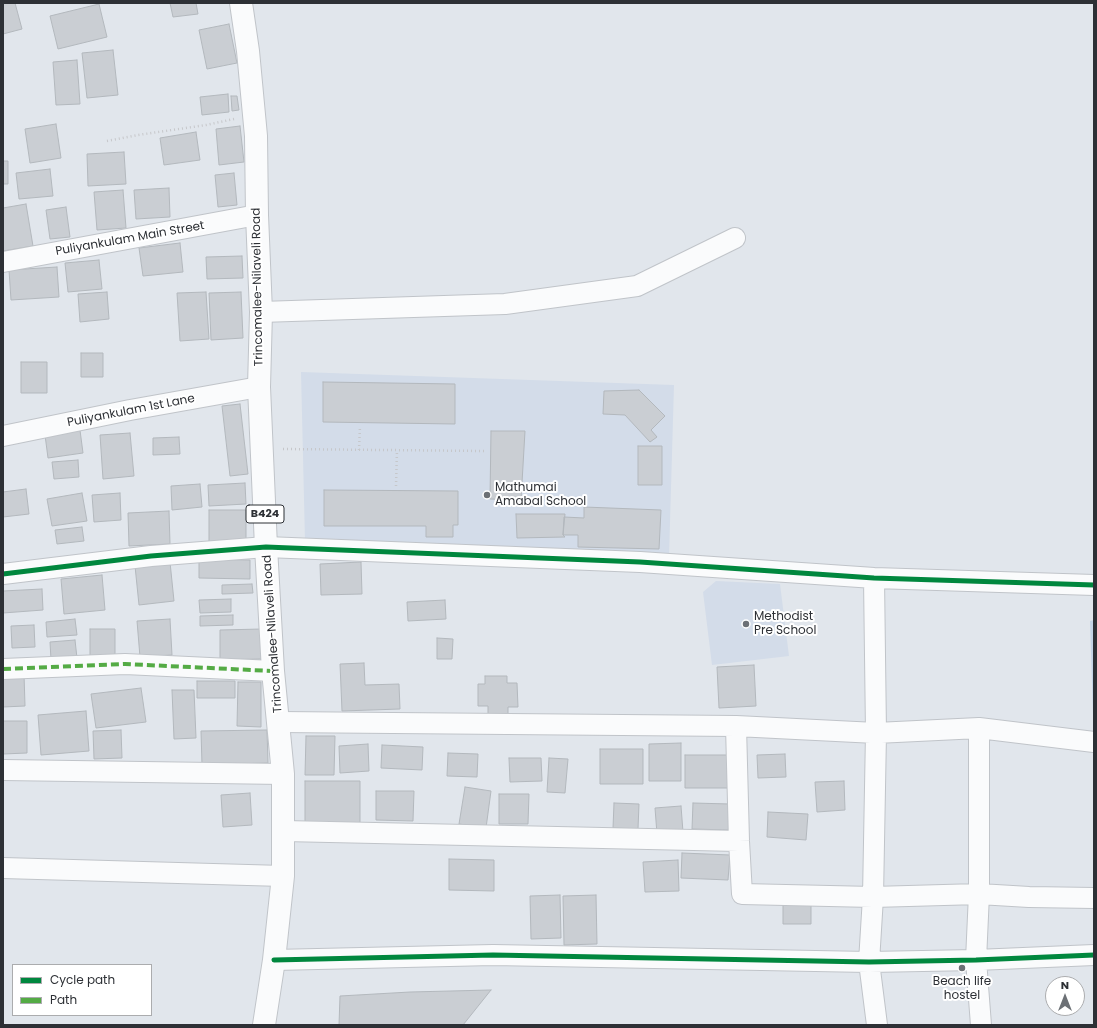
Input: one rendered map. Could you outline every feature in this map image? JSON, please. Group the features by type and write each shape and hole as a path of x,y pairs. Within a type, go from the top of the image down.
{"main road":[{"name":"Trincomalee-Nilaveli Road","path":"241,3 248,51 256,136 257,215 262,312 259,387 273,671 283,774 283,876 274,960 264,1025"}],"street":[{"name":"Puliyankulam Main Street","path":"3,262 257,215"},
{"path":"262,312 505,304 637,286 735,238"},
{"name":"Puliyankulam 1st Lane","path":"3,436 130,410 259,387"},
{"path":"3,574 151,556 266,546 640,562 874,578 1094,585"},
{"path":"874,578 876,734 873,897 869,962 877,1025"},
{"path":"3,669 125,664 273,671"},
{"path":"279,722 736,726 876,734 980,728 1094,742"},
{"path":"736,726 742,894 873,897 979,894 1029,897 1094,898"},
{"path":"980,728 979,894 976,960 981,1025"},
{"path":"3,770 283,774"},
{"path":"284,831 739,841"},
{"path":"3,868 283,876"},
{"path":"274,960 493,955 869,962 976,960 1094,955"}],"path":[{"path":"107,141 206,125 254,114"},
{"path":"359,450 360,426"},
{"path":"262,448 484,451"},
{"path":"396,450 396,486"}],"shaded area":[{"name":"Mathumai Amabal School","path":"301,372 674,385 669,557 305,541"},
{"name":"Methodist Pre School","path":"716,581 780,584 789,656 712,665 703,592"},
{"path":"1094,620 1094,714 1093,714 1090,621"}],"building":[{"path":"3,3 15,3 22,29 3,34"},
{"path":"170,3 196,3 198,14 173,17"},
{"path":"99,4 107,37 58,49 50,16"},
{"path":"229,24 237,63 207,69 199,30"},
{"path":"113,50 118,95 87,98 82,53"},
{"path":"77,60 80,104 56,105 53,62"},
{"path":"228,94 229,112 202,115 200,97"},
{"path":"231,96 237,96 239,110 232,111"},
{"path":"56,124 61,158 30,163 25,129"},
{"path":"240,126 244,162 219,165 216,129"},
{"path":"196,132 200,160 164,165 160,138"},
{"path":"124,152 126,184 88,186 87,154"},
{"path":"3,161 8,161 8,184 3,184"},
{"path":"50,169 53,196 19,199 16,173"},
{"path":"234,173 237,205 218,207 215,175"},
{"path":"169,188 170,217 136,219 134,190"},
{"path":"123,190 126,228 97,230 94,192"},
{"path":"26,204 33,246 3,251 3,208"},
{"path":"66,207 70,237 50,239 46,210"},
{"path":"180,243 183,272 143,276 139,248"},
{"path":"242,256 243,278 207,279 206,257"},
{"path":"99,260 102,289 68,292 65,263"},
{"path":"57,267 59,297 11,300 9,270"},
{"path":"107,292 109,319 80,322 78,294"},
{"path":"206,292 209,339 180,341 177,293"},
{"path":"241,292 243,338 211,340 209,293"},
{"path":"81,353 103,353 103,377 81,377"},
{"path":"21,362 47,362 47,393 21,393"},
{"path":"323,382 455,384 455,424 323,422"},
{"path":"639,390 665,416 651,430 657,437 650,442 625,415 603,414 604,391"},
{"path":"240,404 248,474 230,476 222,406"},
{"path":"80,430 83,453 48,458 45,435"},
{"path":"491,431 525,431 521,500 490,499"},
{"path":"130,433 134,476 103,479 100,435"},
{"path":"179,437 180,454 153,455 153,438"},
{"path":"638,446 662,446 662,485 638,485"},
{"path":"78,460 79,477 54,479 52,462"},
{"path":"245,483 246,504 209,506 208,485"},
{"path":"200,484 202,507 172,510 171,486"},
{"path":"26,489 29,514 3,517 3,492"},
{"path":"324,490 458,491 458,525 453,525 453,537 426,537 426,526 324,526"},
{"path":"82,493 87,521 52,526 47,499"},
{"path":"120,493 121,520 94,522 92,495"},
{"path":"584,507 661,510 659,549 578,547 578,535 563,535 564,517 584,518"},
{"path":"209,510 246,510 246,542 209,542"},
{"path":"169,511 170,544 129,546 128,513"},
{"path":"516,514 565,514 563,535 565,537 517,538"},
{"path":"82,527 84,541 57,544 55,530"},
{"path":"199,559 250,560 250,579 199,578"},
{"path":"170,562 174,601 139,605 135,566"},
{"path":"361,562 362,594 321,595 320,564"},
{"path":"102,575 105,610 64,614 61,579"},
{"path":"252,584 253,593 222,594 222,585"},
{"path":"42,589 43,610 3,613 3,591"},
{"path":"231,599 231,612 200,613 199,600"},
{"path":"445,600 446,619 408,621 407,602"},
{"path":"233,615 233,625 200,626 200,616"},
{"path":"75,619 77,635 47,637 46,622"},
{"path":"170,619 172,655 140,657 137,621"},
{"path":"34,625 35,647 12,648 11,626"},
{"path":"90,629 115,629 115,657 90,657"},
{"path":"262,629 262,659 220,660 220,630"},
{"path":"437,638 453,639 452,659 437,659"},
{"path":"75,640 77,658 51,660 50,642"},
{"path":"364,663 365,685 399,684 400,709 342,711 340,664"},
{"path":"754,665 756,706 719,708 717,667"},
{"path":"3,674 24,674 25,706 3,707"},
{"path":"485,676 507,676 507,683 517,683 518,707 508,707 508,714 488,715 488,706 478,706 478,684 485,684"},
{"path":"197,681 235,681 235,698 197,698"},
{"path":"238,682 261,682 261,727 237,726"},
{"path":"141,688 146,722 96,728 91,694"},
{"path":"172,690 194,690 196,738 174,739"},
{"path":"86,711 89,751 41,755 38,715"},
{"path":"3,721 27,721 27,753 3,754"},
{"path":"121,730 122,758 94,759 93,731"},
{"path":"267,730 268,763 202,765 201,731"},
{"path":"306,736 335,736 334,775 305,775"},
{"path":"681,743 681,781 649,781 649,744"},
{"path":"368,744 369,771 340,773 339,746"},
{"path":"382,745 423,747 422,770 381,768"},
{"path":"600,749 643,749 643,784 600,784"},
{"path":"448,753 478,754 477,777 447,776"},
{"path":"785,754 786,777 758,778 757,755"},
{"path":"685,755 731,755 731,788 685,788"},
{"path":"509,758 541,758 542,781 510,782"},
{"path":"549,758 568,759 565,793 547,792"},
{"path":"305,781 360,781 360,825 305,825"},
{"path":"844,781 845,810 817,812 815,782"},
{"path":"465,787 491,791 486,828 459,824"},
{"path":"376,791 414,791 413,821 376,820"},
{"path":"250,793 252,825 223,827 221,795"},
{"path":"499,794 529,794 528,824 499,824"},
{"path":"614,803 639,804 638,829 613,828"},
{"path":"693,803 730,804 729,830 692,829"},
{"path":"681,806 683,832 657,834 655,808"},
{"path":"768,812 808,814 806,840 767,837"},
{"path":"682,853 730,855 728,880 681,878"},
{"path":"449,859 494,860 494,891 449,890"},
{"path":"678,860 679,891 645,892 643,862"},
{"path":"560,895 561,938 531,939 530,896"},
{"path":"596,895 597,944 564,945 563,896"},
{"path":"783,905 811,905 811,924 783,924"},
{"path":"491,990 463,1025 339,1025 340,996 410,992"}],"marked path":[{"path":"3,669 125,664 273,671"}],"cycle path":[{"path":"3,574 151,556 266,547 640,562 874,578 1094,585"},
{"path":"274,960 493,955 869,962 976,960 1094,955"}],"place":[{"name":"Mathumai Amabal School","path":"487,495"},
{"name":"Methodist Pre School","path":"746,624"},
{"name":"Beach life hostel","path":"962,968"}]}
